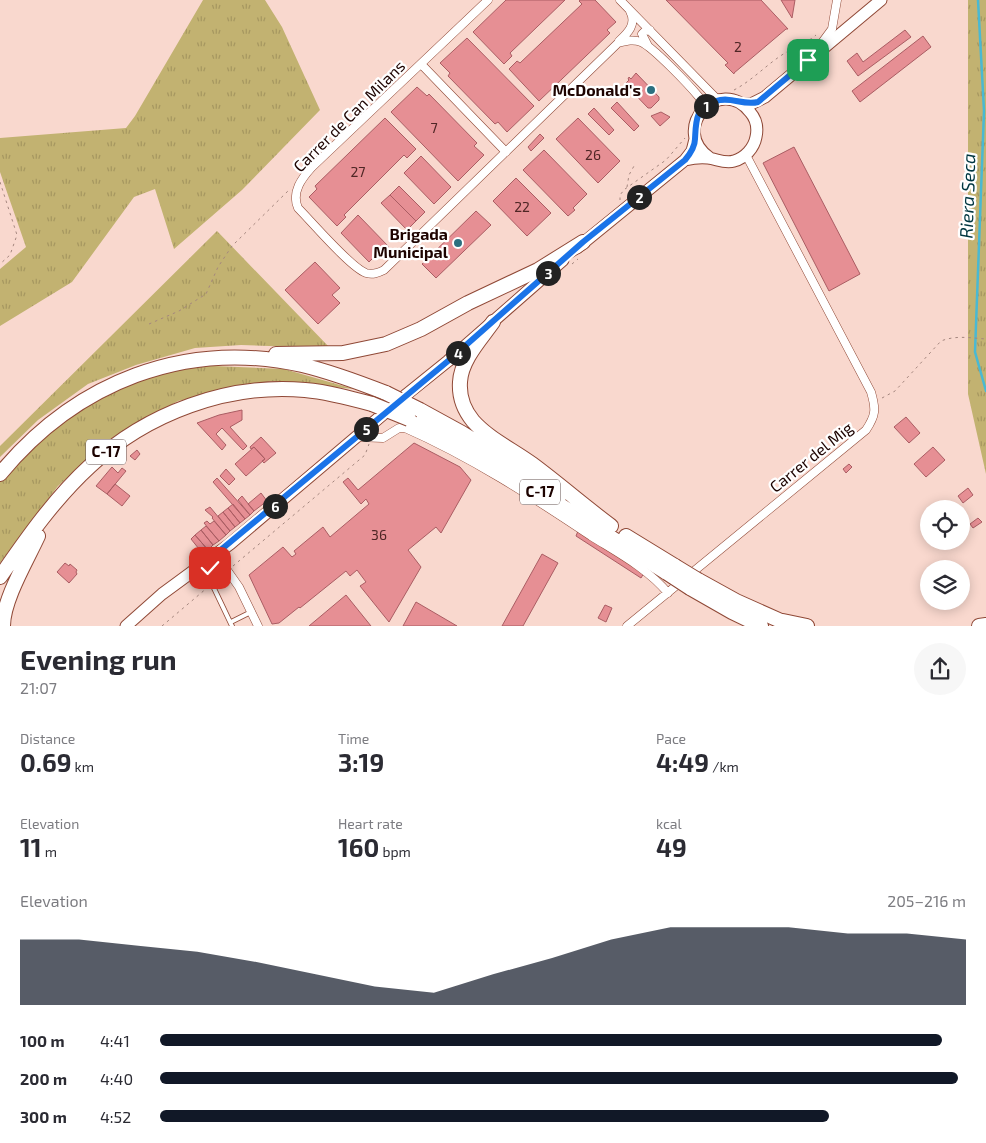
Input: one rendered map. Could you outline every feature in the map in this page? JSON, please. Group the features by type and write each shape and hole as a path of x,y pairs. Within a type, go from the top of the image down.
{"highway":[{"path":"216,358 274,354 327,355 357,352 386,344 583,248"},
{"path":"493,322 461,374 460,391 469,415 482,429 533,465 611,526"},
{"name":"C-17","path":"0,474 50,422 73,406 108,386 158,367 185,361 216,358 254,358 301,365 343,377 386,393 441,434 490,461 694,584 725,608 760,626"},
{"name":"C-17","path":"0,577 50,510 78,477 112,448 155,420 210,399 257,390 291,389 329,393 415,415 487,448 611,526 671,570"},
{"path":"3,626 3,616 12,591 50,510"},
{"name":"C-17","path":"694,584 792,626"},
{"path":"774,619 807,626"},
{"path":"979,626 986,625"}],"main road":[{"path":"126,626 162,594 230,544 685,160 692,151 695,139 695,123 708,104 725,99 742,104 751,104 765,97 881,0"},
{"path":"695,139 703,152 710,158 720,162 732,162 746,155 756,141 756,120 765,97"},
{"path":"742,104 756,120"},
{"path":"685,160 710,158"},
{"path":"138,626 175,593 199,568"}],"street":[{"name":"Carrer de Can Milans","path":"488,0 302,178 296,196 298,208 364,273 375,274 384,270 612,48 630,30 633,16 629,9"},
{"path":"620,0 716,98 725,99"},
{"path":"808,60 832,30 838,0"},
{"path":"650,30 645,30 642,34 648,46 701,100 703,105 698,116"},
{"name":"Carrer de Can Milans","path":"612,48 630,40 648,46"},
{"path":"421,64 506,152"},
{"path":"746,155 872,392 874,401"},
{"name":"Carrer del Mig","path":"628,626 866,430 872,420 875,406 874,401"},
{"path":"356,437 383,438 399,428 405,428 446,447 548,507 644,570 658,580 668,592"},
{"path":"199,568 227,570 239,587 258,626"}],"lane":[{"path":"199,568 212,584 232,624 251,612"}],"path":[{"path":"620,202 620,195 628,186 629,174 634,166"},
{"path":"149,324 179,311 206,294 218,268 232,246 273,204 302,178"},
{"path":"0,182 17,235 10,255 0,264"},
{"path":"569,266 583,248"},
{"path":"874,401 884,398 895,391 941,341 948,338 961,337 986,339"},
{"path":"237,563 364,455 370,443"},
{"path":"162,626 212,584"}],"green space":[{"path":"203,0 265,0 282,27 320,110 242,190 174,249 155,189 134,197 72,282 0,326 0,269 26,247 0,172 0,138 126,128 135,116"},
{"path":"968,0 986,0 986,474 968,394"},
{"path":"217,231 330,348 241,345 195,348 136,365 88,384 38,420 0,457 0,446"},
{"path":"214,366 284,369 354,389 271,381 178,401 110,439 58,486 0,563 0,481 46,434 98,398 158,367"}],"building":[{"path":"506,0 565,0 510,53 512,56 504,64 473,32"},
{"path":"580,0 595,0 616,22 607,30 610,33 539,101 509,69 517,61 520,63 582,4"},
{"path":"666,0 761,0 788,29 734,74 725,65 728,63"},
{"path":"781,0 795,0 792,18"},
{"path":"905,30 911,37 858,76 847,61 857,53 863,62"},
{"path":"923,36 931,47 860,102 852,91"},
{"path":"467,38 534,106 507,132 498,122 495,124 448,76 450,73 440,63"},
{"path":"636,73 659,97 659,100 651,108 648,108 625,84 629,77 631,79"},
{"path":"417,87 427,96 429,94 477,143 474,146 484,155 458,181 391,112"},
{"path":"617,102 639,126 634,131 611,108"},
{"path":"594,108 614,130 609,135 588,114"},
{"path":"661,112 670,117 660,126 651,116"},
{"path":"385,118 416,149 407,158 404,155 344,215 346,217 337,226 309,197 317,189 315,186"},
{"path":"578,118 620,161 598,183 556,139"},
{"path":"540,134 544,138 531,151 528,147"},
{"path":"794,147 860,274 829,291 763,163"},
{"path":"544,150 587,194 568,216 523,170"},
{"path":"421,156 451,187 434,204 404,173"},
{"path":"516,178 551,213 527,236 493,201"},
{"path":"399,186 425,212 416,221 390,195"},
{"path":"390,195 416,221 407,230 381,203"},
{"name":"Brigada Municipal","path":"476,211 491,225 436,278 422,264"},
{"path":"358,215 389,247 380,255 378,253 369,262 341,233"},
{"path":"315,262 340,288 332,295 340,303 318,324 285,290"},
{"path":"242,410 242,420 230,427 247,446 243,450 222,428 216,434 226,445 222,450 197,423 219,415"},
{"path":"906,417 920,433 909,443 894,427"},
{"path":"261,437 276,453 264,463 262,461 265,459 254,447 251,449 250,447"},
{"path":"414,443 460,467 471,480 441,533 436,527 408,550 421,567 389,622 360,586 366,582 357,570 350,576 346,571 300,608 279,623 272,624 249,575 283,547 292,557 296,554 294,551 323,527 330,537 369,504 366,499 361,504 343,482 348,478 358,490"},
{"path":"254,447 265,459 246,476 235,464"},
{"path":"933,447 945,460 926,477 914,464"},
{"path":"137,450 140,454 135,460 130,456"},
{"path":"849,464 852,467 846,473 843,469"},
{"path":"112,467 118,473 122,468 126,471 107,494 96,486"},
{"path":"226,469 235,479 229,485 220,476"},
{"path":"217,478 250,515 245,519 213,482"},
{"path":"115,484 130,496 122,506 107,494"},
{"path":"968,488 973,495 967,500 961,500 958,496"},
{"path":"261,493 267,501 254,511 248,504"},
{"path":"242,496 254,511 250,515 238,500"},
{"path":"233,504 245,519 240,523 228,508"},
{"path":"210,507 230,531 226,535 213,517 205,510"},
{"path":"228,508 240,523 235,527 223,512"},
{"path":"223,512 235,527 230,531 218,516"},
{"path":"978,518 982,522 973,528 970,524"},
{"path":"207,521 210,524 214,521 226,535 219,541 204,523"},
{"path":"206,526 219,541 213,545 201,530"},
{"path":"201,530 213,545 208,550 195,535"},
{"path":"578,531 644,573 641,578 576,536"},
{"path":"195,535 208,550 203,554 191,539"},
{"path":"542,554 558,563 523,626 502,626"},
{"path":"65,563 69,566 70,564 77,570 77,574 69,583 57,572"},
{"path":"346,595 371,626 309,626"},
{"path":"416,602 457,626 403,626"},
{"path":"605,605 612,608 606,622 598,618"}],"waterway":[{"name":"Riera Seca","path":"978,0 984,111 975,352 986,391"}],"place":[{"name":"McDonald's","path":"651,90"},
{"name":"Brigada Municipal","path":"458,243"}],"route":[{"path":"210,568 199,568 448,361 583,242 685,160 694,146 695,123 700,112 708,104 725,99 742,104 758,102 808,60"}]}
